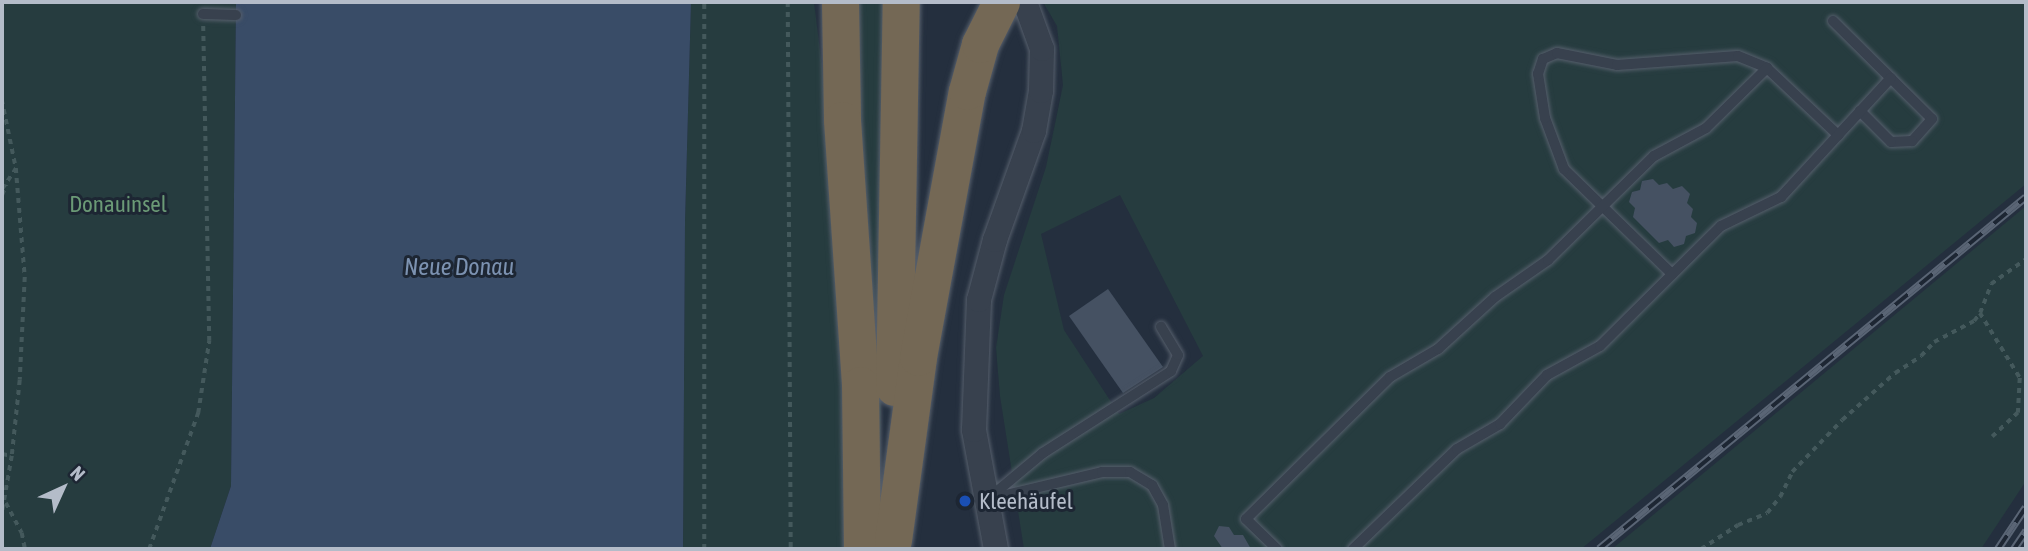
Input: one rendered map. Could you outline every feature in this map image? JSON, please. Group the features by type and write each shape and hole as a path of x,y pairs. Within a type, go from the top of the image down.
{"highway":[{"path":"824,2 842,120"},
{"path":"840,2 842,120 860,385 883,546"},
{"path":"883,546 901,2"},
{"path":"883,546 967,91 995,13"}],"street":[{"path":"996,549 974,430 979,300 995,240 1034,131 1041,92 1041,48 1025,2"}],"lane":[{"path":"203,14 236,15"},
{"path":"1833,21 1932,119 1912,141 1891,142 1860,111"},
{"path":"1672,274 1564,169 1545,118 1538,74 1543,59 1557,52 1617,65 1738,56 1767,68 1838,135"},
{"path":"1278,549 1246,519 1390,377 1438,349 1495,297 1548,260 1654,156 1706,128 1767,68"},
{"path":"1353,549 1457,449 1500,424 1546,375 1600,346 1721,226 1781,197 1891,78"},
{"path":"985,500 1043,453 1171,371 1178,355 1161,327"},
{"path":"985,500 1102,472 1130,472 1152,485 1163,505 1170,549"}],"path":[{"path":"704,2 704,549"},
{"path":"788,2 790,549"},
{"path":"149,549 198,413 209,341 203,14"},
{"path":"2,100 16,168 25,277 20,380 12,456 2,514"},
{"path":"2,188 16,168"},
{"path":"2,195 6,183"},
{"path":"1701,549 1738,525 1767,513 1780,497 1792,472 1842,420 1895,373 1921,356 1929,345 1973,321 1980,313 1991,284 2026,259"},
{"path":"1980,313 2020,378 2017,417 1992,437"},
{"path":"2,454 12,456"},
{"path":"5,503 22,533 25,549"}],"green space":[{"name":"Donauinsel","path":"2,2 236,2 231,486 210,549 2,549"},
{"path":"691,2 814,2 833,156 849,549 683,549 685,222"},
{"path":"850,2 887,2 879,549"},
{"path":"1043,2 2026,2 2026,184 1581,549 1024,549 1000,396 996,348 1004,295 1046,167 1063,85 1057,26","holes":["1120,195 1203,356 1154,398 1119,414 1064,330 1041,234"]},
{"path":"2026,206 2026,481 1981,549 1612,549"}],"water":[{"name":"Neue Donau","path":"236,2 691,2 685,222 683,549 210,549 231,486"}],"building":[{"path":"1653,179 1659,185 1667,183 1673,189 1682,186 1690,194 1687,203 1693,209 1691,217 1697,223 1695,233 1686,236 1684,244 1674,247 1668,240 1659,243 1633,217 1635,208 1629,202 1632,192 1640,190 1642,181"},
{"path":"1108,289 1163,367 1123,393 1069,316"},
{"path":"1219,526 1229,527 1234,535 1243,535 1251,549 1223,549 1214,536"}],"railway":[{"path":"1599,549 2026,197"},
{"path":"1998,549 2026,507"},
{"path":"2014,549 2026,531"}],"place":[{"name":"Kleehäufel","path":"965,501"}]}
